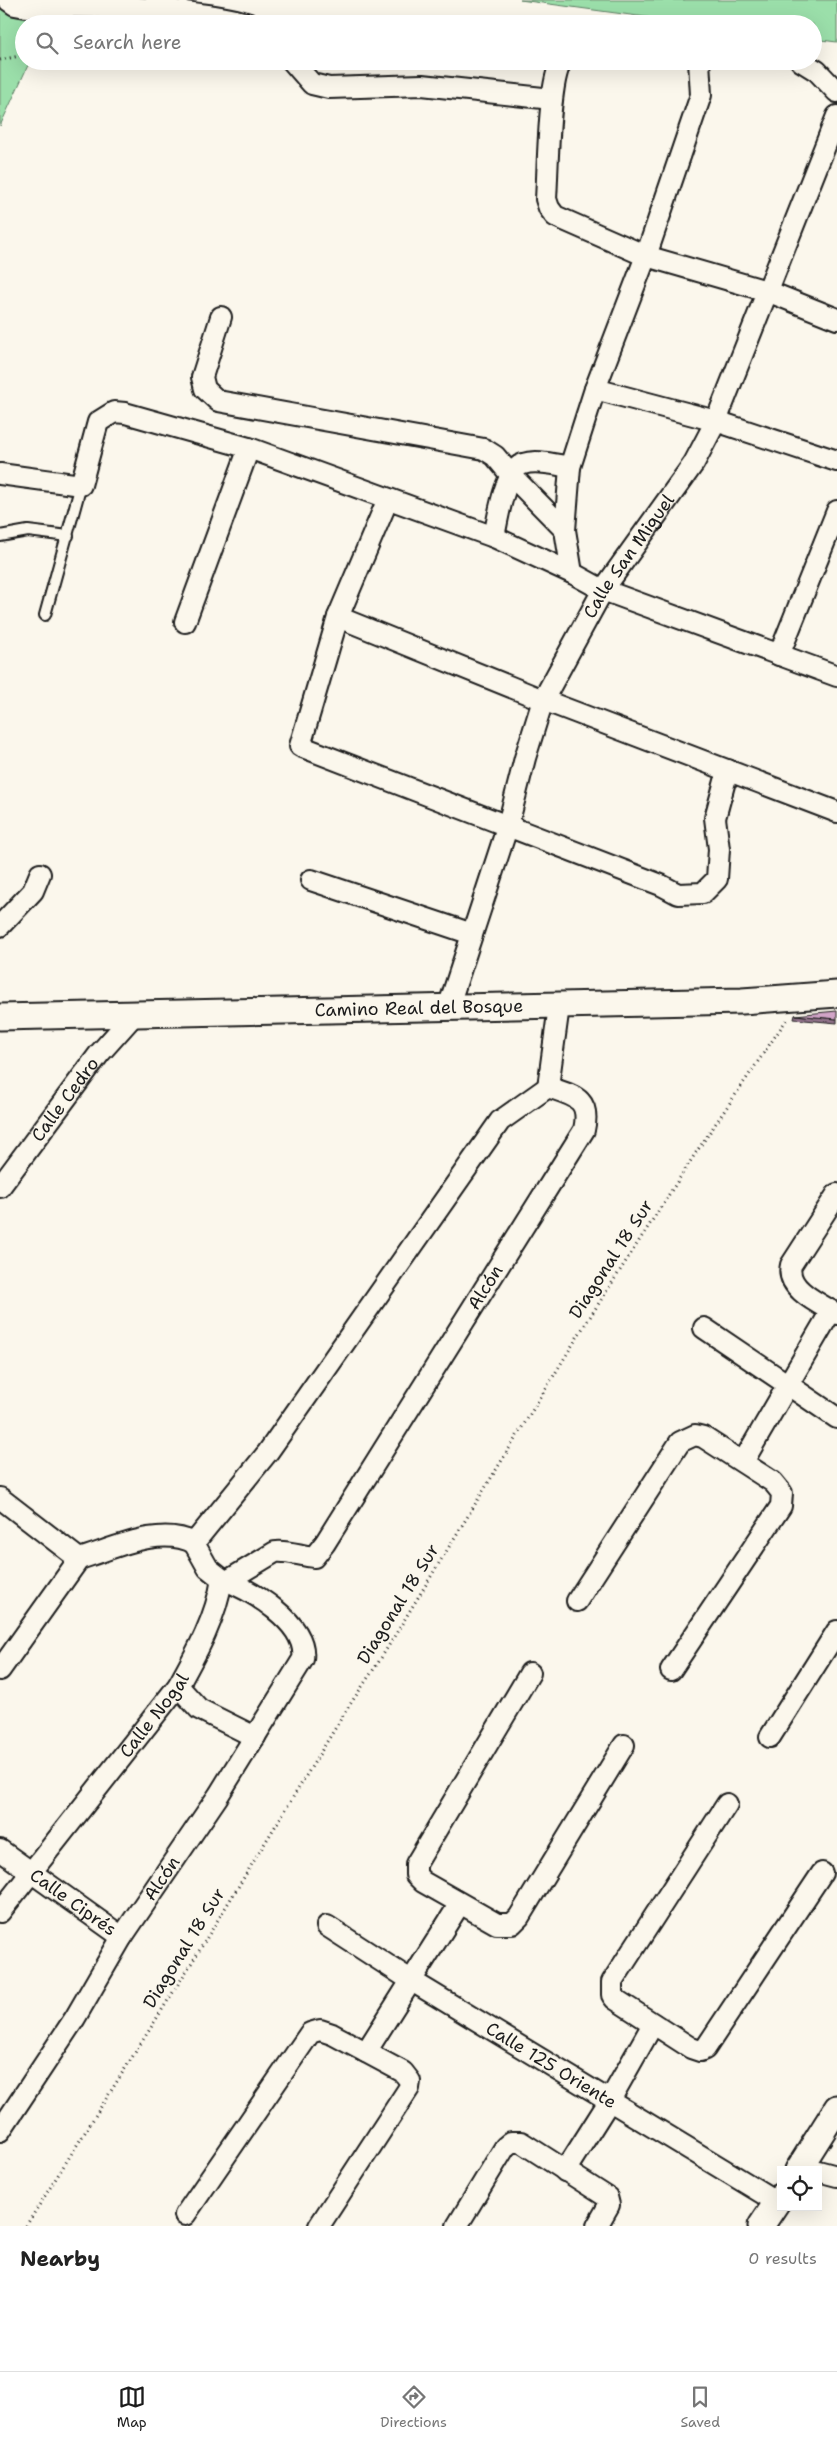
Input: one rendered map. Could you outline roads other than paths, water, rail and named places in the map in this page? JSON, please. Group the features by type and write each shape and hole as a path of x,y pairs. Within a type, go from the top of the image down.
{"street":[{"path":"8,0 26,7 126,6 169,9 206,15"},
{"path":"300,70 312,84 329,88 422,85 552,99"},
{"path":"559,70 552,99 546,199 549,208 562,220 646,256 767,291 837,319"},
{"path":"572,573 565,530 570,467 596,389 646,256 701,95 700,70"},
{"path":"815,70 837,92"},
{"name":"Calle San Miguel","path":"448,1008 508,826 525,758 543,700 603,590 694,462 716,421 837,116"},
{"path":"221,317 202,377 205,390 218,401 484,449 495,456 565,530"},
{"path":"596,389 716,421 837,461"},
{"path":"0,474 81,485 98,422 114,412 249,448 494,537 572,573 603,590 837,676"},
{"path":"185,622 249,448"},
{"path":"494,537 510,474 522,464 543,463 570,467"},
{"path":"388,499 338,617 300,746 661,885 678,894 702,893 717,879 718,849 715,818 728,770"},
{"path":"779,655 837,511"},
{"path":"338,617 543,700 837,812"},
{"path":"0,926 32,891 40,874"},
{"path":"310,880 472,934"},
{"name":"Camino Real del Bosque","path":"0,1017 133,1016 742,1001 837,994"},
{"path":"194,1543 268,1452 496,1126 518,1106 548,1087 558,1006"},
{"name":"Calle Cedro","path":"0,1187 99,1054 133,1016"},
{"name":"Alcón","path":"225,1580 275,1552 282,1551 299,1556 314,1557 326,1543 584,1130 587,1117 584,1105 576,1096 548,1087"},
{"path":"743,1462 787,1386 834,1312 800,1290 791,1278 790,1271 792,1264 837,1194"},
{"path":"704,1328 787,1386 837,1418"},
{"path":"577,1601 680,1442 695,1435 704,1437 779,1487 782,1493 781,1506 671,1670"},
{"path":"0,1498 79,1559"},
{"path":"0,1670 79,1559 149,1538 183,1537 194,1543 208,1568 225,1580"},
{"name":"Alcón","path":"0,2131 75,2018 122,1937 218,1796 303,1659 305,1649 302,1640 292,1625 246,1588 225,1580"},
{"name":"Calle Nogal","path":"0,1912 178,1686 213,1616 225,1580"},
{"path":"770,1737 837,1631"},
{"path":"530,1673 416,1864 419,1879 460,1905 497,1924 512,1924 519,1917 624,1745"},
{"path":"178,1686 199,1710 255,1737"},
{"path":"727,1804 612,1982 612,1995 614,1999 694,2050 700,2051 709,2045 822,1873"},
{"name":"Calle Ciprés","path":"0,1850 122,1937"},
{"path":"366,2052 460,1905"},
{"name":"Calle 125 Oriente","path":"327,1926 412,1981 777,2198"},
{"path":"565,2171 610,2100 653,2024"},
{"path":"185,2215 310,2033 314,2030 326,2031 366,2052 403,2072 410,2081 409,2088 319,2226"},
{"path":"809,2166 837,2108"},
{"path":"457,2226 505,2147 511,2142 520,2142 610,2200 597,2226"},
{"path":"822,2172 837,2176"},
{"path":"762,2226 777,2202"}],"lane":[{"path":"45,615 81,485"},
{"path":"0,536 28,531 68,536"}]}
